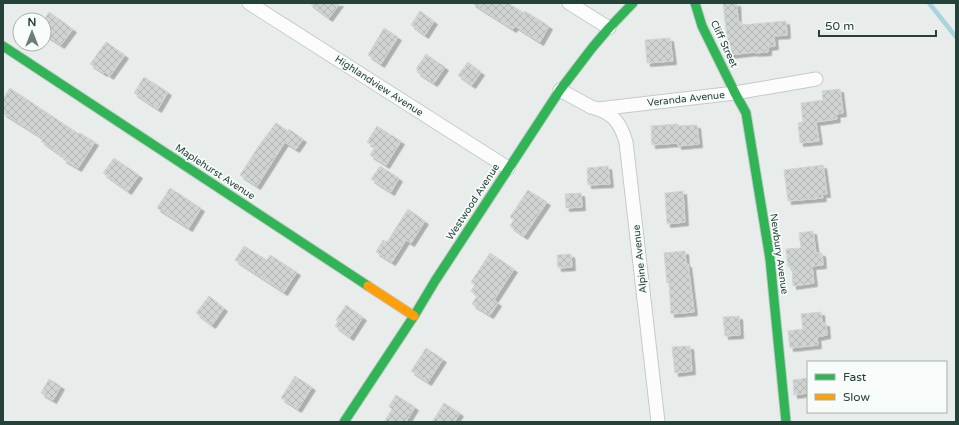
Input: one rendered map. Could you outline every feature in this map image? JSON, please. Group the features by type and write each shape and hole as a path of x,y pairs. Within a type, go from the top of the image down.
{"street":[{"name":"Highlandview Avenue","path":"250,3 508,168"},
{"path":"569,3 609,28"},
{"name":"Westwood Avenue","path":"344,422 414,316 434,281 560,90 592,48 633,3"},
{"name":"Cliff Street","path":"695,3 702,26 735,94"},
{"name":"Maplehurst Avenue","path":"3,46 414,316"},
{"name":"Veranda Avenue","path":"598,109 735,94 816,79"},
{"path":"560,90 591,107 598,109"},
{"name":"Newbury Avenue","path":"735,94 746,113 770,259 786,422"},
{"name":"Alpine Avenue","path":"598,109 609,114 615,119 624,133 626,142 658,422"}],"building":[{"path":"309,3 340,3 329,18"},
{"path":"472,3 508,3 524,13 525,11 549,26 540,42 515,26 513,29"},
{"path":"723,3 737,3 738,22 741,22 742,25 786,21 787,35 774,36 775,46 768,47 768,52 729,55"},
{"path":"420,11 434,21 425,35 411,25"},
{"path":"52,14 73,29 61,45 52,39"},
{"path":"384,28 398,37 381,64 368,55"},
{"path":"670,38 673,61 647,63 645,40"},
{"path":"106,42 125,55 110,76 90,64"},
{"path":"426,54 445,67 434,83 417,72 418,70 416,69"},
{"path":"468,62 481,72 472,85 458,75"},
{"path":"144,77 168,92 158,109 134,93"},
{"path":"10,88 79,134 80,133 95,142 78,168 63,159 64,157 41,141 43,138 3,113 3,99"},
{"path":"840,89 843,113 836,114 837,119 816,122 819,141 800,143 798,123 803,122 801,103 823,100 822,91"},
{"path":"276,123 288,131 289,129 303,139 296,149 285,142 257,186 240,175 260,144"},
{"path":"678,124 678,126 697,125 699,144 678,146 678,143 652,145 651,126"},
{"path":"377,126 401,141 386,165 370,155 375,147 367,142"},
{"path":"114,158 139,175 128,191 103,173"},
{"path":"823,165 827,194 822,194 823,198 788,201 784,170"},
{"path":"380,166 399,178 391,192 371,179"},
{"path":"608,166 610,184 588,185 587,168"},
{"path":"170,188 201,208 189,228 157,208"},
{"path":"528,190 547,202 524,236 510,226 514,220 510,217"},
{"path":"683,191 685,222 667,224 665,193"},
{"path":"581,193 582,207 566,208 565,194"},
{"path":"408,209 425,221 411,243 406,240 392,262 376,252 383,240 387,242"},
{"path":"813,231 816,253 822,253 823,265 812,266 814,283 793,286 792,266 788,267 786,249 801,248 799,233"},
{"path":"244,246 267,260 270,255 297,272 284,292 235,260"},
{"path":"685,251 694,312 671,314 669,283 667,283 664,253"},
{"path":"490,253 514,269 494,300 498,303 490,315 472,304 477,296 471,291 475,285 471,282"},
{"path":"571,254 572,267 558,268 557,255"},
{"path":"209,296 224,308 212,325 196,313"},
{"path":"346,305 363,317 350,337 335,326 338,321 336,320"},
{"path":"821,312 822,323 826,323 827,335 817,337 818,345 790,348 788,331 803,329 801,314"},
{"path":"739,316 740,335 725,336 723,317"},
{"path":"690,346 692,371 675,373 672,347"},
{"path":"426,348 443,359 428,382 411,371"},
{"path":"295,376 312,387 298,409 281,398"},
{"path":"807,378 807,393 794,395 793,380"},
{"path":"49,379 61,386 53,400 41,393"},
{"path":"396,395 415,407 406,422 384,422 392,409 389,406"},
{"path":"444,403 460,413 454,422 432,422"}],"waterway":[{"path":"929,3 956,37"}],"traffic: fast":[{"path":"344,422 560,90 592,48 633,3"},
{"path":"695,3 702,26 746,113 770,259 786,422"},
{"path":"3,46 368,286"}],"traffic: slow":[{"path":"368,286 414,316"}]}
